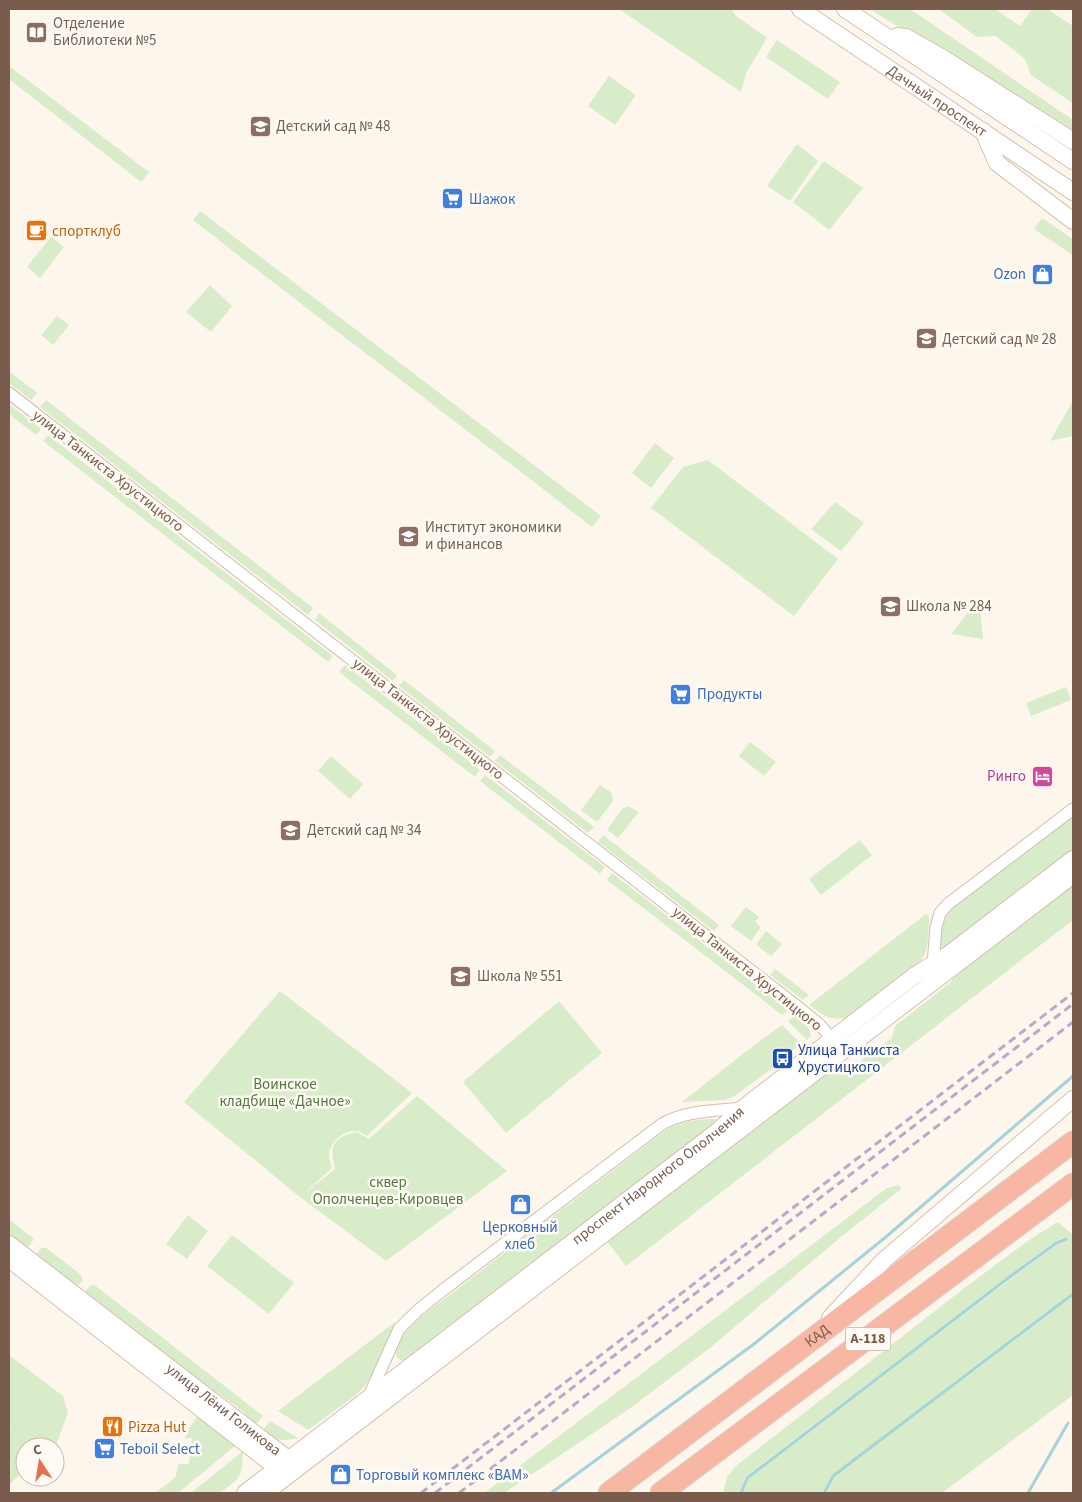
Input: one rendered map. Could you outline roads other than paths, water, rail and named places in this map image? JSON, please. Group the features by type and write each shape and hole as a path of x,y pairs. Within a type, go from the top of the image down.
{"highway":[{"name":"КАД","path":"609,1493 1073,1142"},
{"name":"А-118","path":"661,1493 1073,1184"}],"main road":[{"name":"Дачный проспект","path":"800,9 1073,192"},
{"name":"Дачный проспект","path":"845,9 1073,161"},
{"path":"885,36 906,37 943,58 1073,142"},
{"path":"983,131 997,163 1073,221"},
{"name":"проспект Народного Ополчения","path":"265,1493 286,1467 367,1399 719,1130 743,1108 837,1045 914,976 949,954 1073,860"},
{"name":"проспект Народного Ополчения","path":"245,1493 286,1467 837,1045 1073,875"},
{"path":"802,1347 884,1260 1073,1099"},
{"name":"улица Лёни Голикова","path":"9,1244 286,1467"},
{"name":"улица Лёни Голикова","path":"9,1259 286,1467"}],"street":[{"name":"улица Танкиста Хрустицкого","path":"9,394 798,1007 820,1025 837,1045"},
{"path":"933,964 936,927 940,913 948,904 1073,809"},
{"path":"367,1399 399,1329 417,1311 451,1284 662,1124 688,1113 743,1108"}],"waterway":[{"path":"551,1493 754,1344 887,1236 1073,1076"},
{"path":"741,1493 747,1478 1011,1276 1056,1243 1066,1239"},
{"path":"824,1493 833,1476 1073,1294"},
{"path":"1028,1493 1068,1423"}],"railway":[{"path":"421,1493 1073,993"},
{"path":"435,1493 1073,1004"},
{"path":"459,1493 1073,1022"}],"place":[{"name":"Отделение Библиотеки №5","path":"37,32"},
{"name":"Детский сад № 48","path":"260,126"},
{"name":"Шажок","path":"453,199"},
{"name":"спортклуб","path":"36,231"},
{"name":"Ozon","path":"1042,274"},
{"name":"Детский сад № 28","path":"926,339"},
{"name":"Институт экономики и финансов","path":"409,536"},
{"name":"Школа № 284","path":"890,606"},
{"name":"Продукты","path":"681,694"},
{"name":"Ринго","path":"1042,776"},
{"name":"Детский сад № 34","path":"291,830"},
{"name":"Школа № 551","path":"461,976"},
{"name":"Улица Танкиста Хрустицкого","path":"782,1059"},
{"name":"Церковный хлеб","path":"520,1204"},
{"name":"Pizza Hut","path":"112,1427"},
{"name":"Teboil Select","path":"104,1449"},
{"name":"Торговый комплекс «ВАМ»","path":"340,1475"}],"park label":[{"name":"Воинское кладбище «Дачное»","path":"285,1092"},
{"name":"сквер Ополченцев-Кировцев","path":"388,1190"}]}
